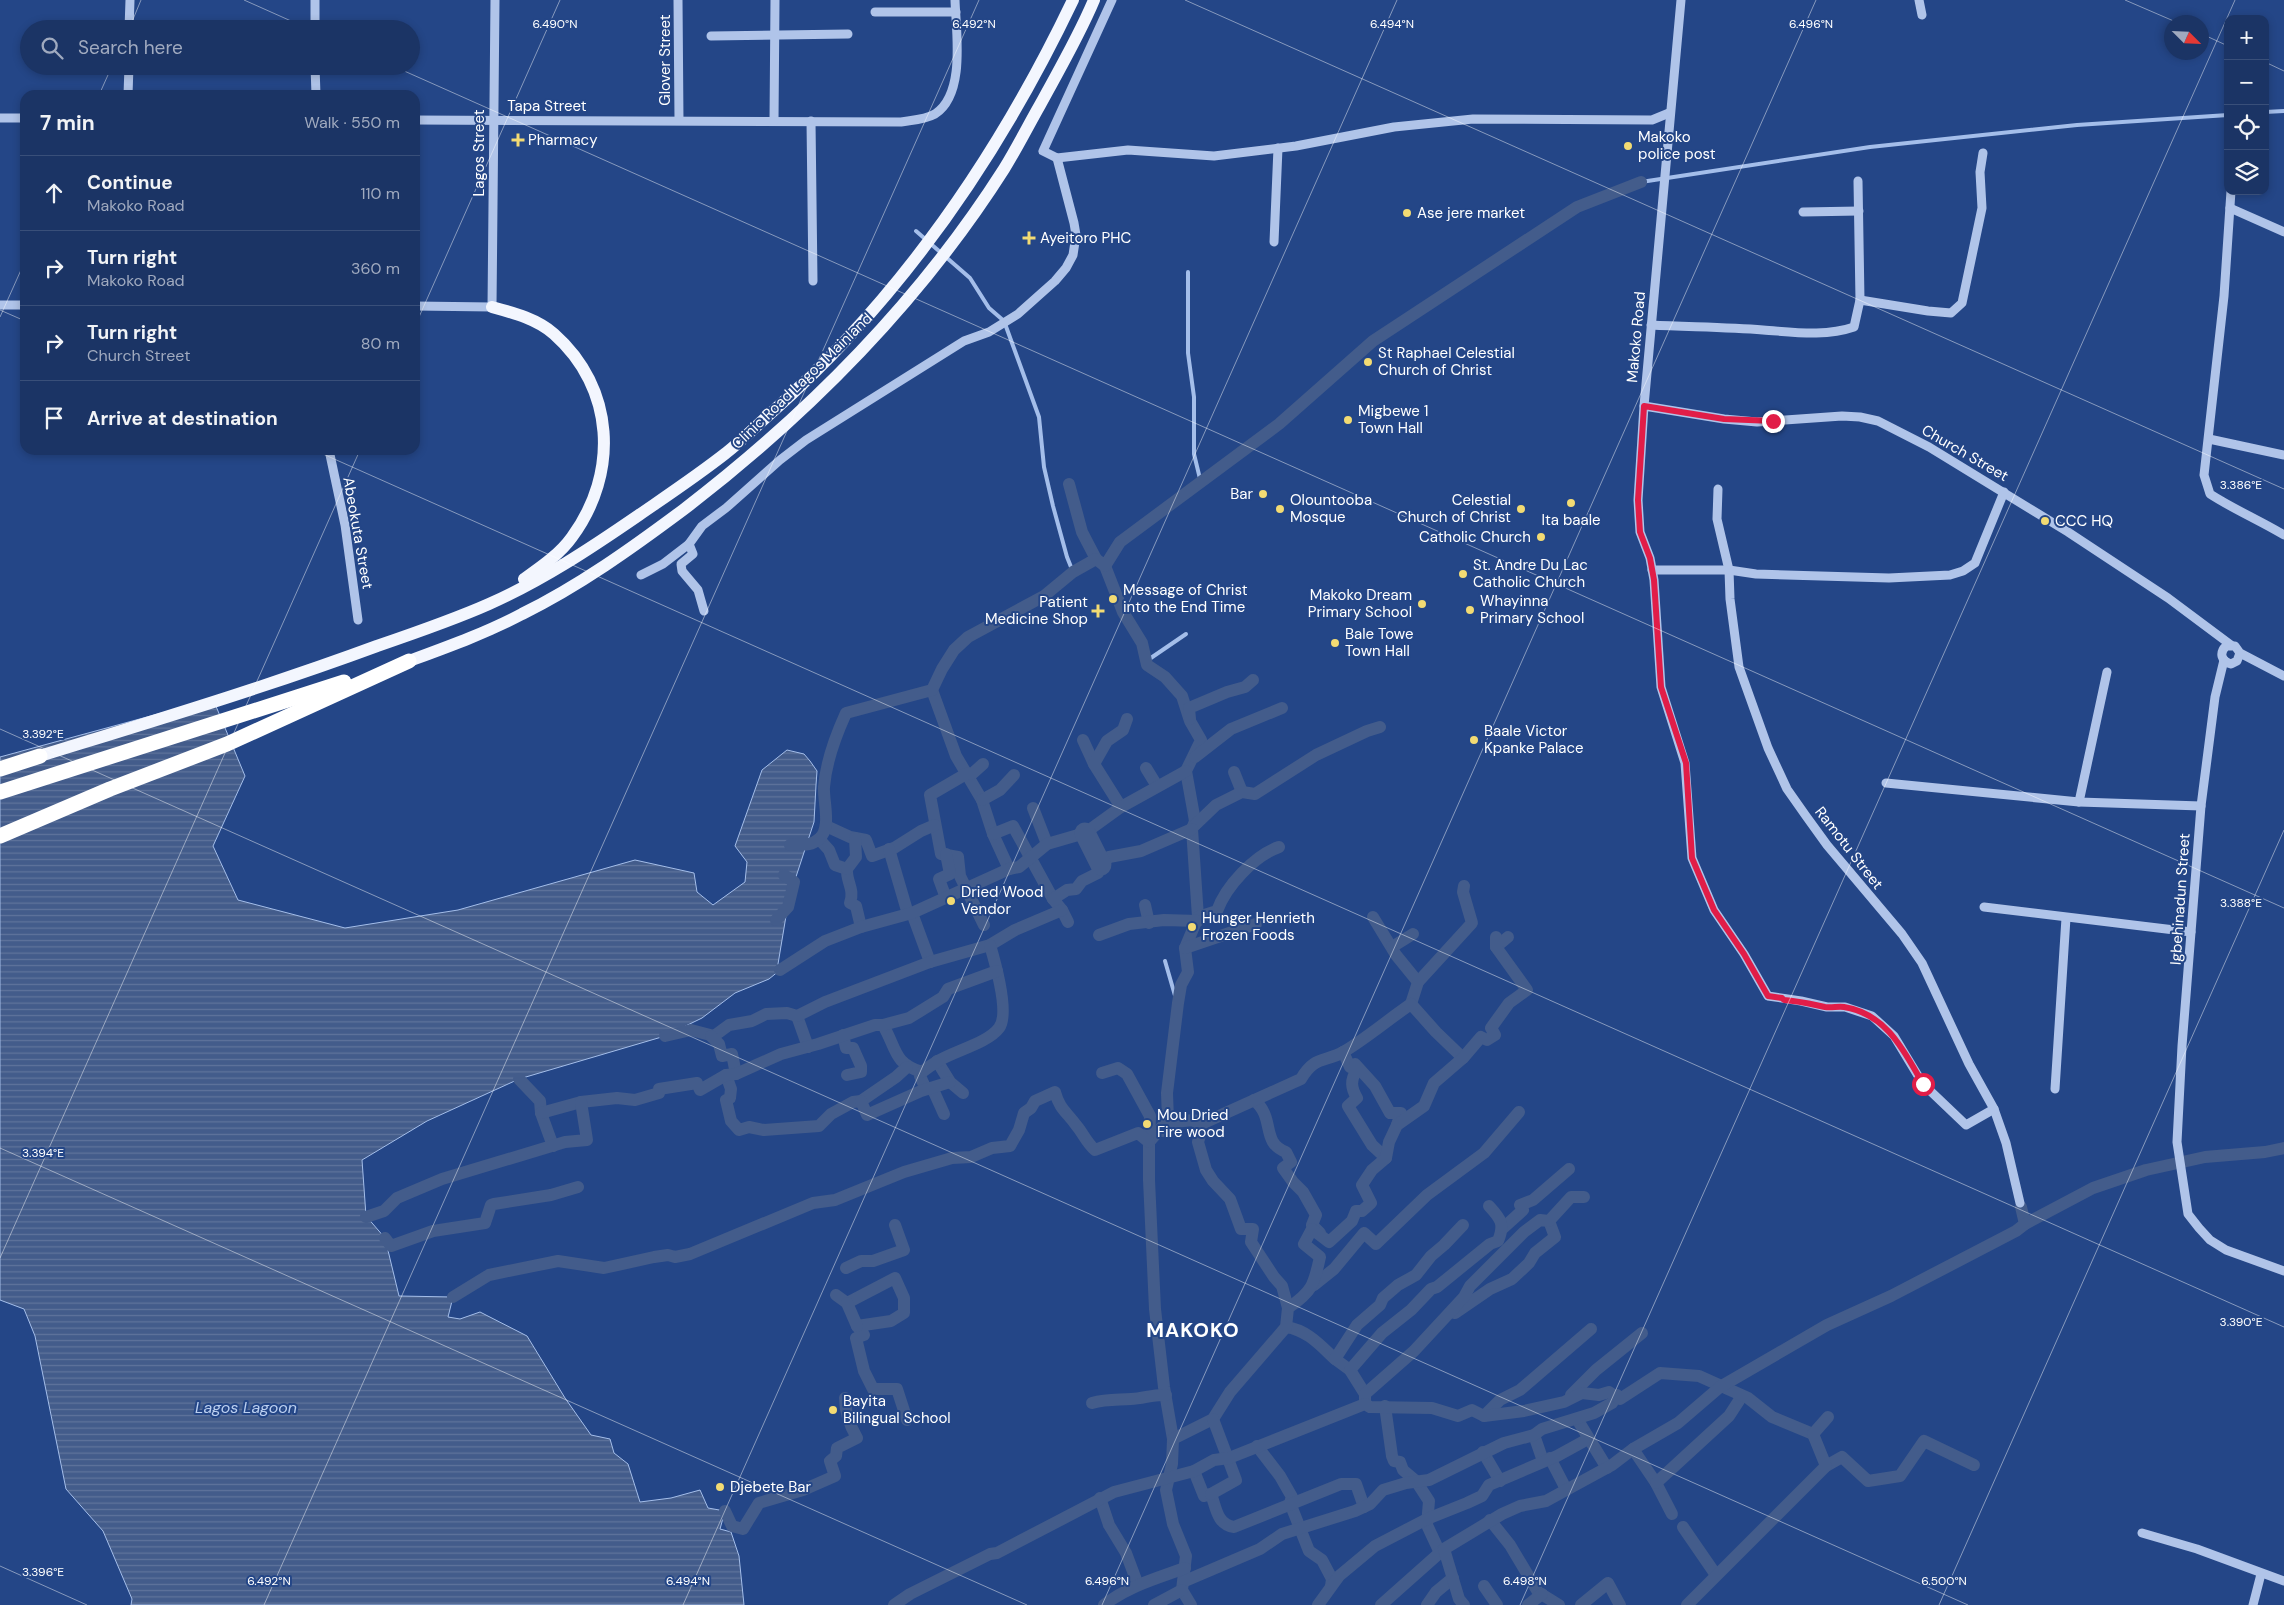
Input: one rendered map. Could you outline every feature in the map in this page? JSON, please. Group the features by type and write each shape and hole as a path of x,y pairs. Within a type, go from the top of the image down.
{"highway":[{"path":"0,792 409,661"},
{"path":"0,836 110,789 227,744 409,661"},
{"path":"0,762 40,756"},
{"path":"0,769 40,756"}],"main road":[{"name":"Clinic Road Lagos Mainland","path":"40,756 224,699 489,604 574,559 728,451 796,390 864,320 895,284 960,200 1050,49 1073,0"},
{"name":"Clinic Road Lagos Mainland","path":"409,661 468,639 522,614 568,589 652,533 698,498 784,425 846,366 911,294 975,210 1004,168 1062,66 1094,0"},
{"path":"489,604 546,563 572,538 594,497 605,452 601,407 580,363 554,334 522,315 492,307"}],"street":[{"path":"130,0 130,20"},
{"path":"315,0 315,20"},
{"name":"Lagos Street","path":"492,307 495,0"},
{"name":"Glover Street","path":"678,0 679,120"},
{"path":"774,121 775,0"},
{"name":"Tapa Street","path":"420,120 901,122 922,119 936,113 946,103 955,80 955,0"},
{"path":"1112,0 1043,151 1057,158 1128,150 1214,156 1278,148 1394,127 1473,119 1652,120 1669,113"},
{"name":"Makoko Road","path":"1681,0 1669,113 1644,406 1638,508 1640,532 1652,570 1656,598 1656,625 1661,687 1686,763 1692,858 1714,910 1744,954 1768,996 1827,1007 1844,1007 1872,1016 1894,1036 1923,1084 1966,1125 1994,1108"},
{"path":"1919,0 1922,15"},
{"path":"876,12 956,12"},
{"path":"711,36 848,34"},
{"path":"128,90 129,75"},
{"path":"315,75 316,90"},
{"path":"0,118 20,118"},
{"path":"811,121 813,281"},
{"path":"1274,242 1278,148"},
{"path":"1860,300 1951,313 1962,303 1982,208 1980,172 1983,153"},
{"path":"641,575 663,564 689,544 702,526 806,440 964,341 989,332 1011,320 1055,281 1066,268 1075,249 1074,223 1057,158"},
{"path":"1651,325 1804,334 1845,330 1854,327 1860,300 1858,181"},
{"path":"2231,195 2224,296 2204,475 2210,494 2230,507 2256,518 2284,535"},
{"path":"2230,208 2284,232"},
{"path":"1803,212 1859,211"},
{"path":"0,305 20,305"},
{"path":"420,306 492,307"},
{"name":"Church Street","path":"1644,406 1724,419 1757,422 1842,416 1878,421 1929,447 2068,532 2160,593 2231,645"},
{"path":"2209,439 2284,455"},
{"name":"Abeokuta Street","path":"330,455 345,525 358,620"},
{"name":"Ramotu Street","path":"1718,489 1717,519 1729,570 1730,599 1739,668 1750,704 1786,789 1826,844 1902,934 1922,963 1969,1064 1994,1108 2006,1143 2020,1203"},
{"path":"1652,570 1729,570 1756,574 1889,578 1950,575 1963,571 1975,563 2004,492"},
{"path":"689,544 693,554 681,564 682,571 698,590 704,611"},
{"path":"2240,653 2237,661 2230,664 2224,660 2222,653 2223,649 2231,645 2238,649 2240,653 2284,676"},
{"name":"Igbehinadun Street","path":"2224,660 2215,698 2201,806 2177,1110 2177,1142 2188,1214 2210,1240 2226,1250 2284,1271"},
{"path":"2079,802 2108,672"},
{"path":"1886,782 2079,802 2201,806"},
{"path":"1984,907 2191,932"},
{"path":"2055,1089 2066,918"},
{"path":"2142,1534 2197,1550 2284,1581"},
{"path":"2253,1605 2261,1574"}],"water":[{"name":"Lagos Lagoon","path":"213,699 245,776 213,846 238,900 345,928 458,910 635,860 694,873 697,892 713,905 745,882 747,862 735,846 762,770 787,750 804,754 817,771 814,822 789,898 778,964 780,970 769,979 735,993 702,1018 665,1036 519,1079 427,1121 362,1160 366,1216 385,1238 399,1296 453,1297 448,1317 460,1319 480,1312 527,1336 565,1398 591,1435 610,1439 614,1453 628,1464 640,1502 671,1498 700,1490 708,1508 725,1511 720,1529 731,1532 739,1556 744,1605 131,1605 132,1599 103,1531 66,1489 35,1336 24,1309 0,1300 0,757"}],"waterway":[{"path":"2269,112 2284,111"},
{"path":"1641,182 1870,147 2077,125 2224,115"},
{"path":"790,845 804,845 815,842 823,834 826,821 824,787 827,768 835,739 846,713 932,690 954,650 968,637 1044,596 1073,572 1096,559 1105,566 1120,542 1279,424 1373,341 1577,207 1641,182"},
{"path":"916,231 970,278 989,308 1004,321 1039,417 1044,467 1067,557 1073,572"},
{"path":"1188,272 1188,353 1194,397 1194,454 1201,483"},
{"path":"1069,484 1082,532 1096,559"},
{"path":"1105,566 1123,612 1142,643 1147,665 1165,677 1182,696 1190,721 1201,740 1186,771 1195,821 1192,829 1198,917 1185,948 1188,972 1181,985 1178,1003 1167,1093 1168,1120 1149,1142 1155,1309 1164,1387 1173,1439 1172,1464 1166,1490 1173,1524 1186,1556 1182,1590 1191,1605"},
{"path":"1145,662 1186,634"},
{"path":"1190,719 1189,708 1227,692 1245,687 1253,680"},
{"path":"932,690 956,756 982,800 993,834 1009,869"},
{"path":"1195,757 1231,729 1282,708"},
{"path":"1121,807 1094,764 1107,741 1123,730 1127,719"},
{"path":"1192,828 1216,805 1242,792 1255,794 1316,755 1367,731 1380,727"},
{"path":"1083,740 1094,764"},
{"path":"983,764 973,773 966,774 930,795 941,854 958,857 960,876 984,925"},
{"path":"1146,768 1157,786"},
{"path":"780,970 825,941 861,927 912,913 1009,869 1019,867 1047,844 1085,833 1121,807 1186,771"},
{"path":"1234,772 1242,792"},
{"path":"982,800 1000,790 1014,775"},
{"path":"1033,808 1047,844"},
{"path":"826,826 850,837 866,840 872,856 894,848 921,831 935,825"},
{"path":"993,834 1013,826 1053,899"},
{"path":"1068,922 1062,910 1053,899 1067,890 1076,889 1082,881 1098,873 1101,865 1109,857 1141,851 1192,829"},
{"path":"1085,833 1101,865"},
{"path":"847,869 856,857 855,838"},
{"path":"819,839 829,850 835,865 847,869 852,894 850,903 856,906 861,927"},
{"path":"1198,917 1217,911 1221,901 1242,873 1260,857 1279,847"},
{"path":"889,849 908,914"},
{"path":"946,854 950,874 939,879 946,898"},
{"path":"776,920 788,907 794,882 784,875"},
{"path":"1411,1004 1418,982 1472,923 1463,892 1464,886"},
{"path":"1145,905 1149,923"},
{"path":"665,1036 691,1030 714,1036 729,1025 752,1021 766,1014 787,1013 797,1016 825,1002 930,962 990,945 1015,930 1062,910"},
{"path":"912,913 930,962"},
{"path":"1373,917 1396,955 1418,982"},
{"path":"1099,935 1129,924 1164,920 1198,921"},
{"path":"1185,948 1256,924"},
{"path":"1392,947 1413,934"},
{"path":"1173,1439 1213,1419 1230,1392 1286,1327 1288,1308 1307,1292 1316,1275 1320,1257 1304,1244 1312,1229 1329,1242 1352,1221 1356,1211 1362,1211 1371,1203 1362,1185 1372,1170 1386,1158 1389,1142 1397,1125 1424,1106 1434,1083 1463,1058 1481,1037 1487,1040 1495,1035 1491,1028 1509,1003 1527,990 1496,947 1496,937"},
{"path":"1496,947 1508,937"},
{"path":"922,1072 945,1057 987,1038 999,1028 1003,1012 1002,1000 990,945"},
{"path":"1165,961 1178,1006"},
{"path":"541,1113 581,1102 617,1098 635,1100 659,1093 659,1089 697,1083 700,1090 726,1075 736,1074 781,1054 875,1025 883,1025 909,1018 943,997 948,989 997,971"},
{"path":"1163,1131 1173,1122 1194,1120 1199,1125 1301,1079 1311,1066 1345,1051 1411,1004 1463,1058"},
{"path":"797,1016 808,1047"},
{"path":"883,1025 901,1060 922,1072 920,1076 925,1087 932,1089 944,1114"},
{"path":"843,1035 846,1048 853,1048 861,1066 861,1072 847,1075"},
{"path":"711,1036 719,1044 722,1056 732,1054 736,1074"},
{"path":"1343,1052 1350,1067 1357,1070 1352,1084 1357,1098 1348,1106 1372,1145 1386,1158"},
{"path":"937,1061 950,1082 963,1093"},
{"path":"1355,1064 1375,1086 1390,1113 1401,1113 1397,1125"},
{"path":"726,1075 731,1089 730,1098 726,1100 731,1121 739,1130 749,1127 764,1130 819,1126 831,1114 853,1102 861,1101 896,1077 907,1067"},
{"path":"1102,1073 1118,1068 1127,1074 1150,1116 1149,1142"},
{"path":"519,1079 540,1101 541,1113 553,1146"},
{"path":"861,1101 867,1115 921,1091 950,1082"},
{"path":"453,1297 489,1275 558,1261 604,1268 654,1257 668,1255 675,1257 690,1254 813,1203 835,1200 904,1172 952,1158 971,1157 992,1148 1010,1146 1019,1130 1024,1113 1031,1108 1035,1101 1055,1092 1061,1107 1095,1150 1138,1133 1149,1142"},
{"path":"1254,1100 1265,1114 1273,1142 1278,1148 1286,1152 1291,1162 1283,1168 1303,1192 1316,1215 1312,1225 1320,1233"},
{"path":"366,1217 384,1211 397,1198 442,1179 565,1142 587,1140 581,1102"},
{"path":"1314,1285 1334,1269 1364,1233 1376,1244 1427,1195 1484,1153 1519,1112"},
{"path":"1199,1125 1201,1132 1198,1142 1206,1170 1213,1181 1230,1199 1241,1229 1253,1229 1251,1242 1282,1286 1288,1308"},
{"path":"1464,1605 1459,1599 1444,1549 1502,1514 1520,1506 1546,1501 1612,1465 1633,1449 1678,1423 1720,1387 1827,1325 1891,1296 2016,1231 2025,1224 2093,1188 2146,1170 2205,1157 2265,1152 2284,1148"},
{"path":"1502,1229 1523,1210 1520,1205 1533,1200 1569,1169"},
{"path":"385,1238 391,1246 433,1231 485,1223 491,1205 551,1195 578,1187"},
{"path":"1365,1404 1365,1394 1414,1351 1464,1297 1470,1286 1524,1232 1540,1220 1549,1221 1571,1197 1584,1197"},
{"path":"1365,1394 1350,1370 1382,1333 1411,1310 1431,1289 1437,1287 1490,1244 1498,1241 1501,1222 1489,1206"},
{"path":"2021,1207 2025,1224"},
{"path":"1455,1313 1490,1289 1512,1279 1529,1263 1535,1253 1555,1237 1549,1221"},
{"path":"846,1268 861,1261 873,1261 904,1250 895,1225"},
{"path":"1350,1370 1335,1359 1357,1325 1380,1305 1383,1298 1398,1285 1416,1275 1431,1256 1463,1225"},
{"path":"836,1295 847,1303 895,1278 904,1298 904,1313 891,1321 857,1326 864,1335 856,1338 864,1371 873,1389 897,1389 907,1420"},
{"path":"847,1303 857,1326"},
{"path":"1286,1327 1307,1335 1335,1359"},
{"path":"1484,1416 1500,1400 1520,1390 1591,1329"},
{"path":"1571,1395 1596,1370 1642,1333"},
{"path":"894,1605 910,1594 990,1554 997,1553 1114,1492 1194,1471 1214,1460 1229,1458 1365,1404 1370,1407 1432,1408 1458,1416 1472,1410 1484,1416 1524,1411 1564,1402 1582,1393 1599,1395 1609,1392 1620,1399 1660,1373 1699,1376 1748,1398 1772,1417 1813,1434"},
{"path":"1092,1403 1166,1395"},
{"path":"1185,1581 1260,1549 1282,1534 1355,1511 1370,1504 1383,1490 1406,1483 1429,1480 1504,1443 1534,1435 1542,1429 1594,1413 1612,1403 1617,1395"},
{"path":"1656,1483 1729,1416 1742,1396"},
{"path":"725,1511 732,1526 743,1529 759,1503 803,1490 835,1476 830,1461 836,1456 837,1448 857,1438 848,1419 845,1398"},
{"path":"1385,1406 1392,1456 1394,1461 1400,1462 1403,1470 1416,1481 1429,1501 1427,1525 1440,1553"},
{"path":"1687,1605 1826,1466 1813,1434 1828,1417"},
{"path":"1211,1494 1236,1480 1213,1419"},
{"path":"1577,1419 1607,1468"},
{"path":"1534,1435 1543,1461"},
{"path":"1318,1605 1339,1576 1375,1546 1427,1519 1482,1496 1489,1485 1557,1456 1588,1439"},
{"path":"1826,1466 1842,1457 1868,1481 1900,1476 1924,1441 1974,1465"},
{"path":"1257,1446 1280,1476 1292,1497 1290,1503 1309,1551 1322,1560 1332,1579 1331,1586"},
{"path":"1633,1449 1656,1483 1672,1514"},
{"path":"1483,1452 1500,1481"},
{"path":"1550,1458 1566,1489"},
{"path":"1194,1471 1204,1496 1211,1494 1216,1510 1228,1526 1234,1527 1341,1484 1356,1484 1364,1507"},
{"path":"1100,1498 1109,1525 1126,1553 1138,1585"},
{"path":"1490,1520 1510,1545 1538,1592 1559,1605"},
{"path":"1683,1527 1716,1575"},
{"path":"1381,1605 1444,1549"},
{"path":"1104,1605 1133,1588 1185,1568"},
{"path":"1427,1605 1436,1592 1453,1578"},
{"path":"1581,1605 1608,1583 1620,1605"},
{"path":"1484,1586 1497,1605"},
{"path":"1154,1605 1182,1590"},
{"path":"1528,1605 1542,1594"}],"place":[{"name":"Pharmacy","path":"518,140"},
{"name":"Makoko police post","path":"1628,146"},
{"name":"Ase jere market","path":"1407,213"},
{"name":"Ayeitoro PHC","path":"1029,238"},
{"name":"St Raphael Celestial Church of Christ","path":"1368,362"},
{"name":"Migbewe 1 Town Hall","path":"1348,420"},
{"name":"Bar","path":"1263,494"},
{"name":"Ita baale","path":"1571,503"},
{"name":"Olountooba Mosque","path":"1280,509"},
{"name":"Celestial Church of Christ","path":"1521,509"},
{"name":"CCC HQ","path":"2045,521"},
{"name":"Catholic Church","path":"1541,537"},
{"name":"St. Andre Du Lac Catholic Church","path":"1463,574"},
{"name":"Message of Christ into the End Time","path":"1113,599"},
{"name":"Makoko Dream Primary School","path":"1422,604"},
{"name":"Whayinna Primary School","path":"1470,610"},
{"name":"Patient Medicine Shop","path":"1098,611"},
{"name":"Bale Towe Town Hall","path":"1335,643"},
{"name":"Baale Victor Kpanke Palace","path":"1474,740"},
{"name":"Dried Wood Vendor","path":"951,901"},
{"name":"Hunger Henrieth Frozen Foods","path":"1192,927"},
{"name":"Mou Dried Fire wood","path":"1147,1124"},
{"name":"Bayita Bilingual School","path":"833,1410"},
{"name":"Djebete Bar","path":"720,1487"}],"district":[{"name":"MAKOKO","path":"1193,1330"}],"route":[{"path":"1773,421 1757,422 1724,419 1644,406 1638,500 1640,532 1650,558 1654,580 1656,625 1662,674 1661,687 1686,763 1692,858 1714,910 1744,954 1768,996 1776,996 1784,1000 1811,1002 1827,1007 1844,1007 1872,1016 1894,1036 1923,1084"}]}
